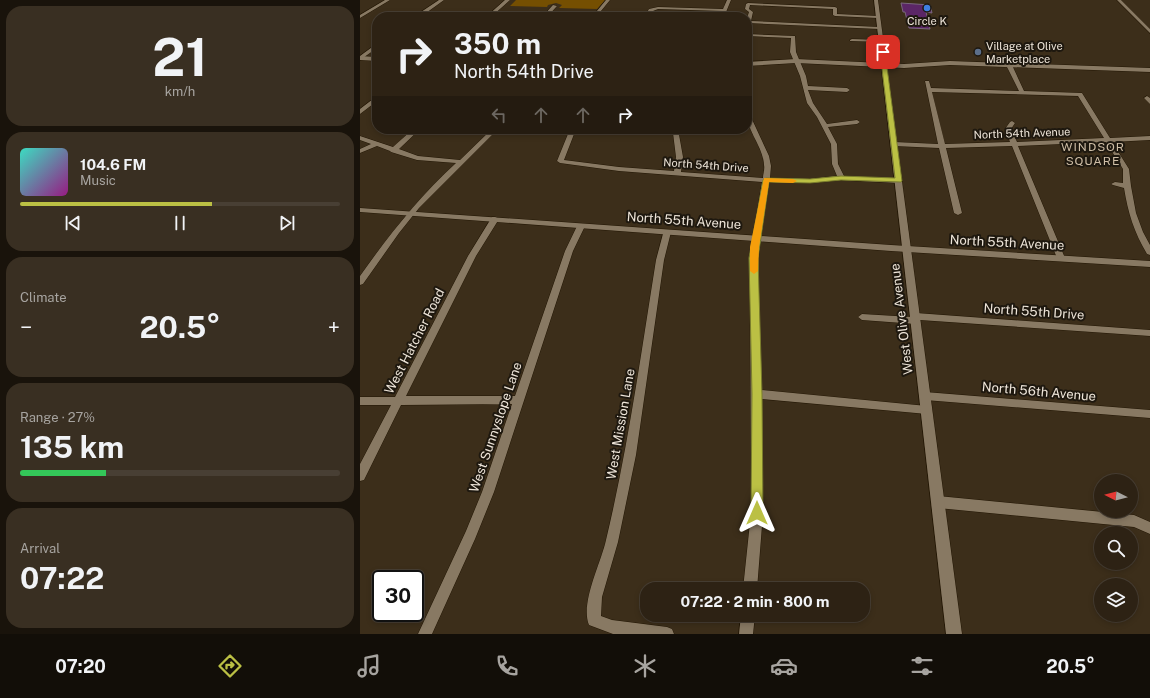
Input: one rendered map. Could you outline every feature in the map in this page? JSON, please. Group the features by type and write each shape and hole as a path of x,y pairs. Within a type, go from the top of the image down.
{"street":[{"path":"360,17 388,0"},
{"path":"426,12 442,0"},
{"path":"495,12 508,0"},
{"path":"501,12 515,0"},
{"path":"598,12 608,0"},
{"path":"650,12 653,8 725,10 729,0"},
{"name":"West Olive Avenue","path":"876,0 908,249 954,634"},
{"path":"1119,0 1150,32"},
{"path":"751,12 746,9 748,4 835,8 835,15 878,17"},
{"path":"549,12 555,6"},
{"path":"752,22 880,28"},
{"path":"752,35 793,37 795,40 793,52 803,76 810,103 834,144 835,164 841,178"},
{"path":"852,40 881,41"},
{"path":"360,58 372,50"},
{"path":"360,58 372,59"},
{"path":"752,64 796,61 885,65 950,63 1150,70"},
{"path":"1009,65 1022,92"},
{"path":"927,82 958,213"},
{"path":"805,88 847,90"},
{"path":"929,90 1080,94 1126,169 1127,186 1132,214 1139,232 1150,252"},
{"path":"360,112 372,102"},
{"path":"824,126 857,122"},
{"path":"1012,123 1008,129 1061,258"},
{"path":"751,582 757,513 757,394 754,258 768,166 766,156 752,126"},
{"path":"393,151 412,134"},
{"path":"360,282 389,241 438,183 491,134"},
{"name":"North 54th Drive","path":"570,134 560,161 619,170 766,180 810,181 841,178 899,181"},
{"path":"676,134 681,160 677,174"},
{"path":"360,138 393,151 417,158 462,162"},
{"name":"North 54th Avenue","path":"894,144 942,146 1150,138"},
{"path":"361,151 376,144"},
{"path":"1115,184 1127,186"},
{"name":"North 55th Avenue","path":"360,210 908,249 1150,264"},
{"name":"West Hatcher Road","path":"360,476 472,256 495,220"},
{"name":"West Sunnyslope Lane","path":"425,634 474,528 495,473 569,251 581,226"},
{"name":"West Mission Lane","path":"667,232 660,260 630,455 612,542 595,597 594,620 612,627 667,634"},
{"name":"North 55th Drive","path":"862,317 916,318 1150,333"},
{"path":"757,394 927,410"},
{"name":"North 56th Avenue","path":"925,396 1150,414"},
{"path":"360,401 520,400"},
{"path":"938,502 1134,521 1150,528"},
{"path":"746,634 747,622"}],"shaded area":[{"path":"516,0 605,0 597,9 559,8 562,5 556,3 548,5 547,7 510,6"}],"building":[{"path":"901,3 930,5 932,13 926,12 930,29 909,28"}],"slow traffic":[{"path":"754,271 754,247 766,180 793,181"}],"place":[{"name":"Circle K","path":"927,8"},
{"name":"Village at Olive Marketplace","path":"978,52"}],"district":[{"name":"WINDSOR SQUARE","path":"1093,154"}],"route":[{"path":"757,513 757,394 754,247 766,180 810,181 860,178 899,181 883,52"}]}
